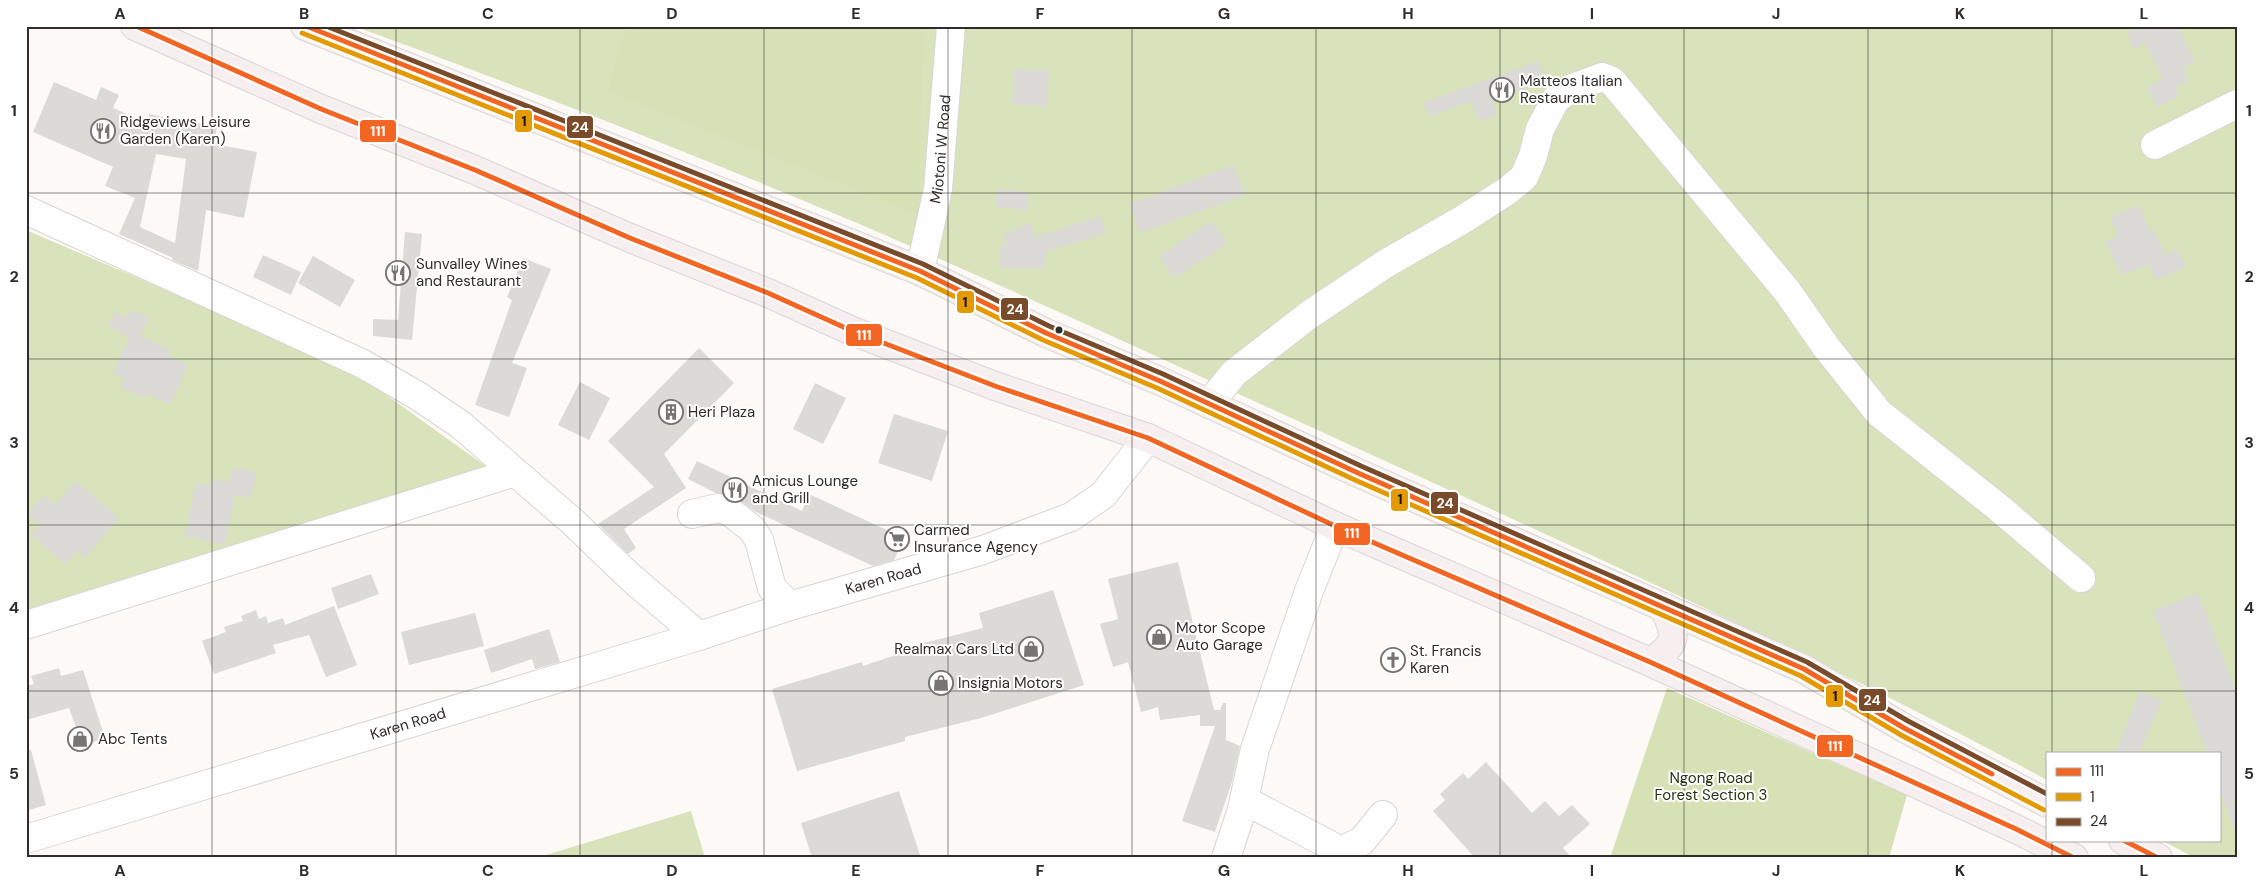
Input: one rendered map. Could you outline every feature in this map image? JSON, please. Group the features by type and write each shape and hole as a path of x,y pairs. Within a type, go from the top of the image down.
{"main road":[{"path":"135,26 322,109 475,170 630,238 768,293 850,330 995,386 1148,438 1335,526 1650,662 2016,828 2074,858"},
{"path":"305,26 920,271 1046,333 1160,381 1358,473 1804,669 1904,728 2046,802"},
{"path":"1650,662 1665,652 1672,639 1673,626 1663,607"},
{"path":"2127,842 2158,858"}],"street":[{"name":"Miotoni W Road","path":"920,271 938,189 951,26"},
{"path":"1209,404 1234,373 1309,314 1385,264 1462,220 1507,191 1524,177 1532,161 1540,129 1556,99 1570,89 1602,77 1612,81 1734,225 1788,291 1826,347 1879,413 1999,508 2080,578"},
{"path":"2156,145 2237,104"},
{"path":"26,210 363,364 418,396 461,425 573,522 629,576 699,636"},
{"name":"Karen Road","path":"26,839 699,636 790,606 983,550 1071,517 1103,495 1148,438"},
{"path":"26,625 515,472"},
{"path":"692,514 718,508 728,512 752,529 759,540 772,588 790,606"},
{"path":"1226,858 1244,800 1255,749 1309,591 1335,526"},
{"path":"1244,800 1342,851 1362,841 1383,815"}],"green space":[{"path":"354,26 2237,26 2237,858 2195,858 2165,842 2220,842 2220,752 2046,752 2046,779 1875,691 1702,606 1104,332 857,223 670,146"},
{"path":"627,26 923,26 919,215 607,91"},
{"path":"26,230 227,316 367,381 491,470 26,615"},
{"name":"Ngong Road Forest Section 3","path":"1667,688 1907,795 1889,858 1610,858"},
{"path":"691,811 705,858 536,858"}],"building":[{"path":"2137,26 2180,26 2178,27 2195,62 2183,68 2189,81 2175,87 2179,96 2157,107 2147,87 2163,79 2145,43 2134,49 2126,32"},
{"name":"Matteos Italian Restaurant","path":"1538,61 1546,80 1492,101 1497,115 1479,121 1471,100 1429,117 1423,103"},
{"path":"1014,69 1049,70 1047,106 1012,105"},
{"path":"54,82 96,100 101,87 119,95 113,108 148,123 149,114 217,127 214,144 257,152 244,218 206,210 198,271 119,234 135,198 105,186 113,167 33,132","holes":["156,154 186,159 175,243 140,227"]},
{"path":"1234,165 1245,195 1140,233 1130,204"},
{"path":"997,189 1029,192 1027,210 996,207"},
{"path":"2139,205 2150,232 2154,230 2165,255 2178,249 2186,267 2155,280 2149,264 2121,276 2106,241 2118,236 2110,217"},
{"path":"1100,216 1106,233 1045,252 1045,268 1000,268 1000,246 1007,246 1002,234 1030,223 1036,237"},
{"path":"1212,221 1227,244 1174,278 1159,256"},
{"path":"405,232 422,234 412,340 373,336 373,319 398,320"},
{"path":"263,255 301,272 291,295 253,277"},
{"path":"313,256 355,280 340,307 298,283"},
{"path":"523,258 551,269 512,363 527,368 509,417 475,405 512,300 507,297"},
{"path":"131,309 149,319 140,336 171,350 169,356 188,365 170,405 147,394 145,398 120,387 124,378 113,373 129,337 108,326 116,312 126,318"},
{"name":"Heri Plaza","path":"699,348 734,383 664,454 686,488 624,529 636,548 628,554 598,524 654,487 608,441"},
{"path":"580,382 610,398 589,440 558,425"},
{"path":"815,383 846,398 823,444 793,429"},
{"path":"894,414 948,431 932,481 878,463"},
{"path":"697,461 802,511 809,494 904,538 894,560 873,566 756,512 733,496 716,493 688,479"},
{"path":"233,467 256,472 251,498 235,495 225,545 185,536 196,483 210,486 211,479 229,483"},
{"path":"76,481 119,518 85,558 77,551 65,564 31,535 40,525 27,514 44,495 55,505"},
{"name":"Motor Scope Auto Garage","path":"1178,562 1214,710 1220,710 1223,703 1226,703 1226,740 1240,746 1232,782 1215,832 1182,821 1215,726 1200,726 1200,715 1160,720 1158,707 1141,712 1128,662 1113,667 1100,624 1118,619 1108,579"},
{"path":"371,574 379,594 338,609 331,588"},
{"path":"1053,590 1084,685 981,718 905,737 905,741 797,771 772,689 862,662 863,666 901,653 900,649 983,628 979,613"},
{"path":"2198,593 2237,694 2237,829 2234,830 2220,789 2220,752 2207,752 2153,611"},
{"path":"334,606 357,665 326,677 309,635 273,645 276,653 214,674 202,641 226,632 224,627 243,621 241,616 256,610 259,619 266,616 268,623 283,618 285,625"},
{"path":"475,613 484,646 409,665 401,632"},
{"path":"549,629 560,662 535,669 532,659 491,673 484,650"},
{"path":"59,668 61,676 83,670 105,738 83,746 69,708 26,720 26,686 34,684 31,676"},
{"path":"2140,691 2162,701 2139,752 2115,752"},
{"path":"26,750 31,750 46,805 26,811"},
{"path":"1486,762 1532,813 1545,801 1559,816 1572,805 1590,824 1563,848 1572,858 1475,858 1433,811 1445,800 1440,794 1463,773 1468,779"},
{"path":"899,791 921,858 812,858 801,823"}],"transit line":[{"name":"111","path":"136,26 321,109 475,170 630,238 768,293 850,330 995,386 1148,438 1335,526 1650,662 2016,829 2074,858"},
{"name":"111","path":"306,26 920,271 1046,333 1160,381 1358,473 1804,669 1904,728 1992,774"},
{"name":"24","path":"326,26 923,264 1049,326 1163,374 1361,466 1807,662 1908,721 2046,793"},
{"name":"1","path":"302,33 917,278 1043,340 1157,388 1355,480 1801,676 1901,735 2044,810"},
{"name":"111","path":"2127,842 2158,858"}],"place":[{"name":"Matteos Italian Restaurant","path":"1502,90"},
{"name":"Ridgeviews Leisure Garden (Karen)","path":"103,131"},
{"name":"Sunvalley Wines and Restaurant","path":"398,273"},
{"name":"Heri Plaza","path":"671,412"},
{"name":"Amicus Lounge and Grill","path":"735,490"},
{"name":"Carmed Insurance Agency","path":"897,539"},
{"name":"Motor Scope Auto Garage","path":"1159,637"},
{"name":"Realmax Cars Ltd","path":"1031,649"},
{"name":"St. Francis Karen","path":"1393,660"},
{"name":"Insignia Motors","path":"941,683"},
{"name":"Abc Tents","path":"80,739"}]}
